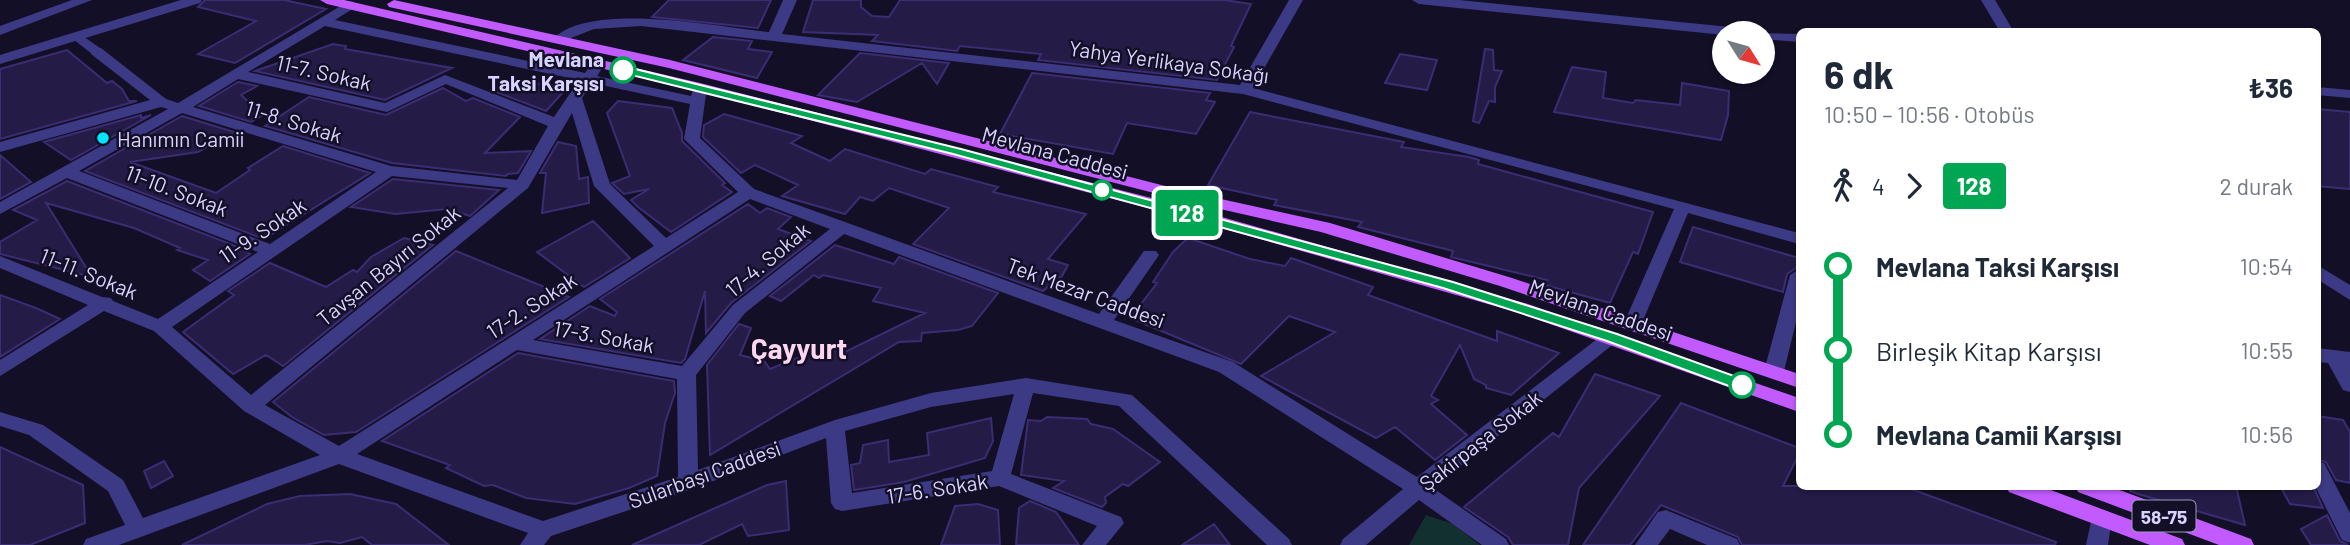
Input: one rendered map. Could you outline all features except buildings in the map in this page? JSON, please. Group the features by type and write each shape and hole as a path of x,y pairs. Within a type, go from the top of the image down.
{"main road":[{"name":"Mevlana Caddesi","path":"327,0 593,72 698,94 1208,219 1448,285 1612,338 1796,404"},
{"name":"Mevlana Caddesi","path":"376,0 561,38 670,64 1189,197 1324,227 1633,323 1796,380"},
{"name":"58-75","path":"2027,490 2174,545"},
{"name":"58-75","path":"2096,490 2243,545"}],"street":[{"path":"0,20 58,0"},
{"path":"0,31 85,0"},
{"path":"0,60 195,0"},
{"path":"773,38 790,0"},
{"path":"1244,90 1296,0"},
{"path":"1419,0 1712,29"},
{"path":"1988,0 2005,28"},
{"path":"0,209 180,108 349,5"},
{"path":"322,21 593,72"},
{"name":"Yahya Yerlikaya Sokağı","path":"561,38 592,25 641,22 1244,90 1796,238"},
{"name":"11-8. Sokak","path":"77,36 161,102 389,171 522,185"},
{"path":"1775,36 1796,38"},
{"name":"Tavşan Bayırı Sokak","path":"251,406 522,185 557,124 593,72"},
{"name":"11-7. Sokak","path":"236,74 387,108 445,79 557,124"},
{"path":"2321,91 2350,94"},
{"name":"Tek Mezar Caddesi","path":"698,94 692,139 748,193 1226,367 1418,488 1498,545"},
{"path":"575,99 602,186 664,246"},
{"path":"0,147 161,102"},
{"name":"11-9. Sokak","path":"160,327 389,171"},
{"name":"11-10. Sokak","path":"66,172 272,251"},
{"name":"17-2. Sokak","path":"339,456 748,193"},
{"path":"1633,323 1683,206"},
{"name":"17-4. Sokak","path":"687,374 739,309 841,228"},
{"path":"1103,323 1150,255"},
{"name":"11-11. Sokak","path":"0,262 160,327 251,406"},
{"path":"2321,274 2350,295"},
{"path":"1774,371 1796,287"},
{"path":"0,369 105,303"},
{"name":"Şakirpaşa Sokak","path":"1351,545 1418,488 1612,338"},
{"name":"17-3. Sokak","path":"514,343 687,374"},
{"path":"2334,357 2350,385"},
{"path":"687,374 688,482"},
{"path":"1000,478 1026,385"},
{"name":"Sularbaşı Caddesi","path":"339,456 537,538 835,427 931,400 1026,385 1125,400 1281,545"},
{"path":"251,406 339,456"},
{"path":"0,419 36,430 116,486 137,528"},
{"name":"17-6. Sokak","path":"835,427 842,503 1000,478 1113,523 1093,545"},
{"path":"94,545 339,456"},
{"path":"2321,476 2350,534"},
{"path":"1646,545 1665,518 1729,545"},
{"path":"2096,545 2101,518"}],"green space":[{"path":"1426,515 1453,524 1480,545 1409,545"}],"bus line":[{"name":"128","path":"623,70 700,86 956,151 1448,285 1612,338 1742,385"}],"place":[{"name":"Mevlana Taksi Karşısı","path":"623,70"},
{"name":"Hanımın Camii","path":"103,138"}],"district":[{"name":"Çayyurt","path":"799,348"}]}
